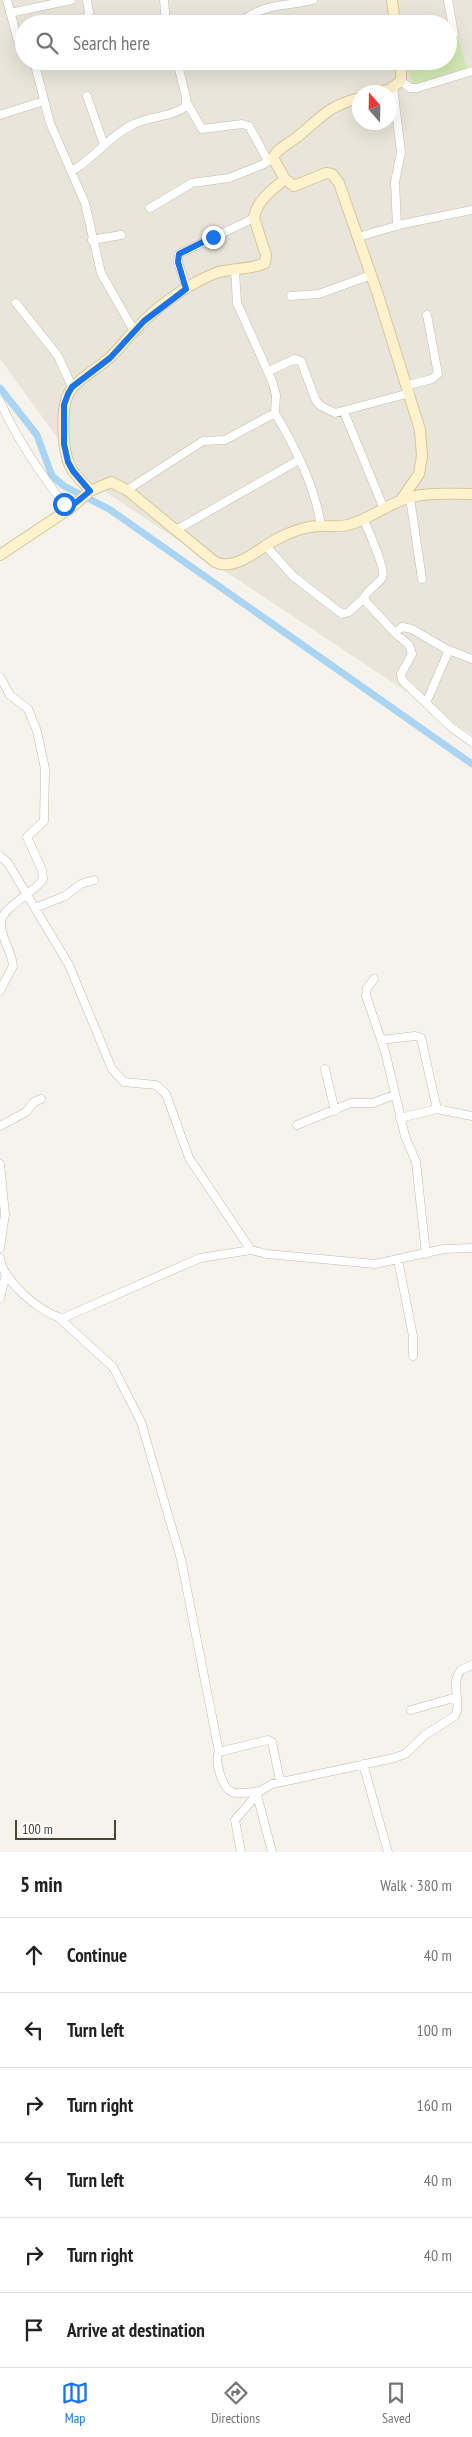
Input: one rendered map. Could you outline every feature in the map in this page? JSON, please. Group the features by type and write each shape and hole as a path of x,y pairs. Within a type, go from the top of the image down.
{"street":[{"path":"7,0 15,30"},
{"path":"10,13 72,0"},
{"path":"87,0 88,15"},
{"path":"164,0 165,15"},
{"path":"250,15 264,4 313,0"},
{"path":"392,0 394,15"},
{"path":"448,0 451,15"},
{"path":"36,70 57,141 85,203 101,273 134,330"},
{"path":"179,70 187,103 202,129 242,124 249,126 285,179 294,186 321,174 332,174 339,184 409,389 420,430 422,456 420,474 406,499 422,579"},
{"path":"397,226 395,182 402,152 397,84 399,70"},
{"path":"397,84 417,88 472,71"},
{"path":"87,96 104,146"},
{"path":"150,208 192,183 229,178 271,160 278,150 296,138 316,119 337,105 352,100"},
{"path":"0,114 44,101"},
{"path":"72,171 87,163 104,146 133,124 183,108 187,103"},
{"path":"88,492 73,471 64,444 64,405 72,387 110,358 134,330 186,289 213,274 226,270 254,268 266,260 254,218 258,205 285,179"},
{"path":"358,237 397,226 472,210"},
{"path":"186,289 178,262 179,254 254,218"},
{"path":"92,240 122,235"},
{"path":"234,270 237,303 269,371 276,395 275,412 299,460 314,496 321,526"},
{"path":"291,296 319,294 371,275"},
{"path":"16,303 58,356 72,387"},
{"path":"269,371 298,359 303,366 319,404 335,413 344,412 409,389 436,377 438,374 427,315"},
{"path":"0,402 43,475 70,508"},
{"path":"127,490 203,441 225,440 275,412"},
{"path":"344,412 384,509"},
{"path":"176,530 299,460"},
{"path":"0,555 70,508 88,492 111,482 127,490 216,562 226,565 236,563 265,546 298,531 321,526 338,527 364,520 406,499 438,493 472,494"},
{"path":"265,546 293,576 338,612 346,614 384,576 384,570 364,520"},
{"path":"364,598 409,645 412,654 401,674 402,680 452,728 472,742"},
{"path":"396,633 402,628 412,629 449,650 472,659"},
{"path":"426,703 449,650"},
{"path":"0,677 10,695 28,709 33,718 45,769 44,821 27,838 42,870 43,880 8,909 1,918 2,931 13,966 0,991"},
{"path":"0,856 8,863 69,965 112,1069 124,1082 156,1085 166,1094 189,1158 251,1250"},
{"path":"35,908 65,896 81,884 94,880"},
{"path":"374,979 367,988 366,996 381,1040 400,1118 416,1162 426,1254"},
{"path":"381,1040 415,1036 421,1038 437,1109"},
{"path":"325,1069 335,1111"},
{"path":"297,1125 351,1103 373,1103 394,1095"},
{"path":"0,1126 26,1112 34,1102 41,1099"},
{"path":"400,1118 437,1109 472,1116"},
{"path":"0,1164 5,1214 0,1248"},
{"path":"58,1317 63,1318 77,1313 200,1258 251,1250 266,1254 367,1264 398,1260 454,1248 472,1248"},
{"path":"0,1258 6,1274 12,1283 58,1317 112,1367 141,1422 181,1559 219,1752 217,1758 224,1784 229,1791 259,1793"},
{"path":"398,1260 413,1336 414,1356"},
{"path":"0,1298 6,1274"},
{"path":"241,1852 235,1820 259,1793 280,1781 394,1758 405,1754 424,1735 455,1716 458,1712 456,1678 458,1672 472,1665"},
{"path":"411,1710 457,1697"},
{"path":"219,1752 265,1741 272,1742 280,1781"},
{"path":"363,1764 388,1852"},
{"path":"259,1793 272,1852"}],"shaded area":[{"path":"0,0 472,0 472,735 89,481 0,359"}],"green space":[{"path":"457,38 468,72 414,88 409,70 457,70"}],"waterway":[{"path":"0,388 37,435 52,476 64,486 109,509 472,764"}],"route":[{"path":"64,504 68,509 90,491 68,462 64,444 64,405 68,394 72,387 110,358 144,321 186,289 178,262 179,254 213,237"}]}
